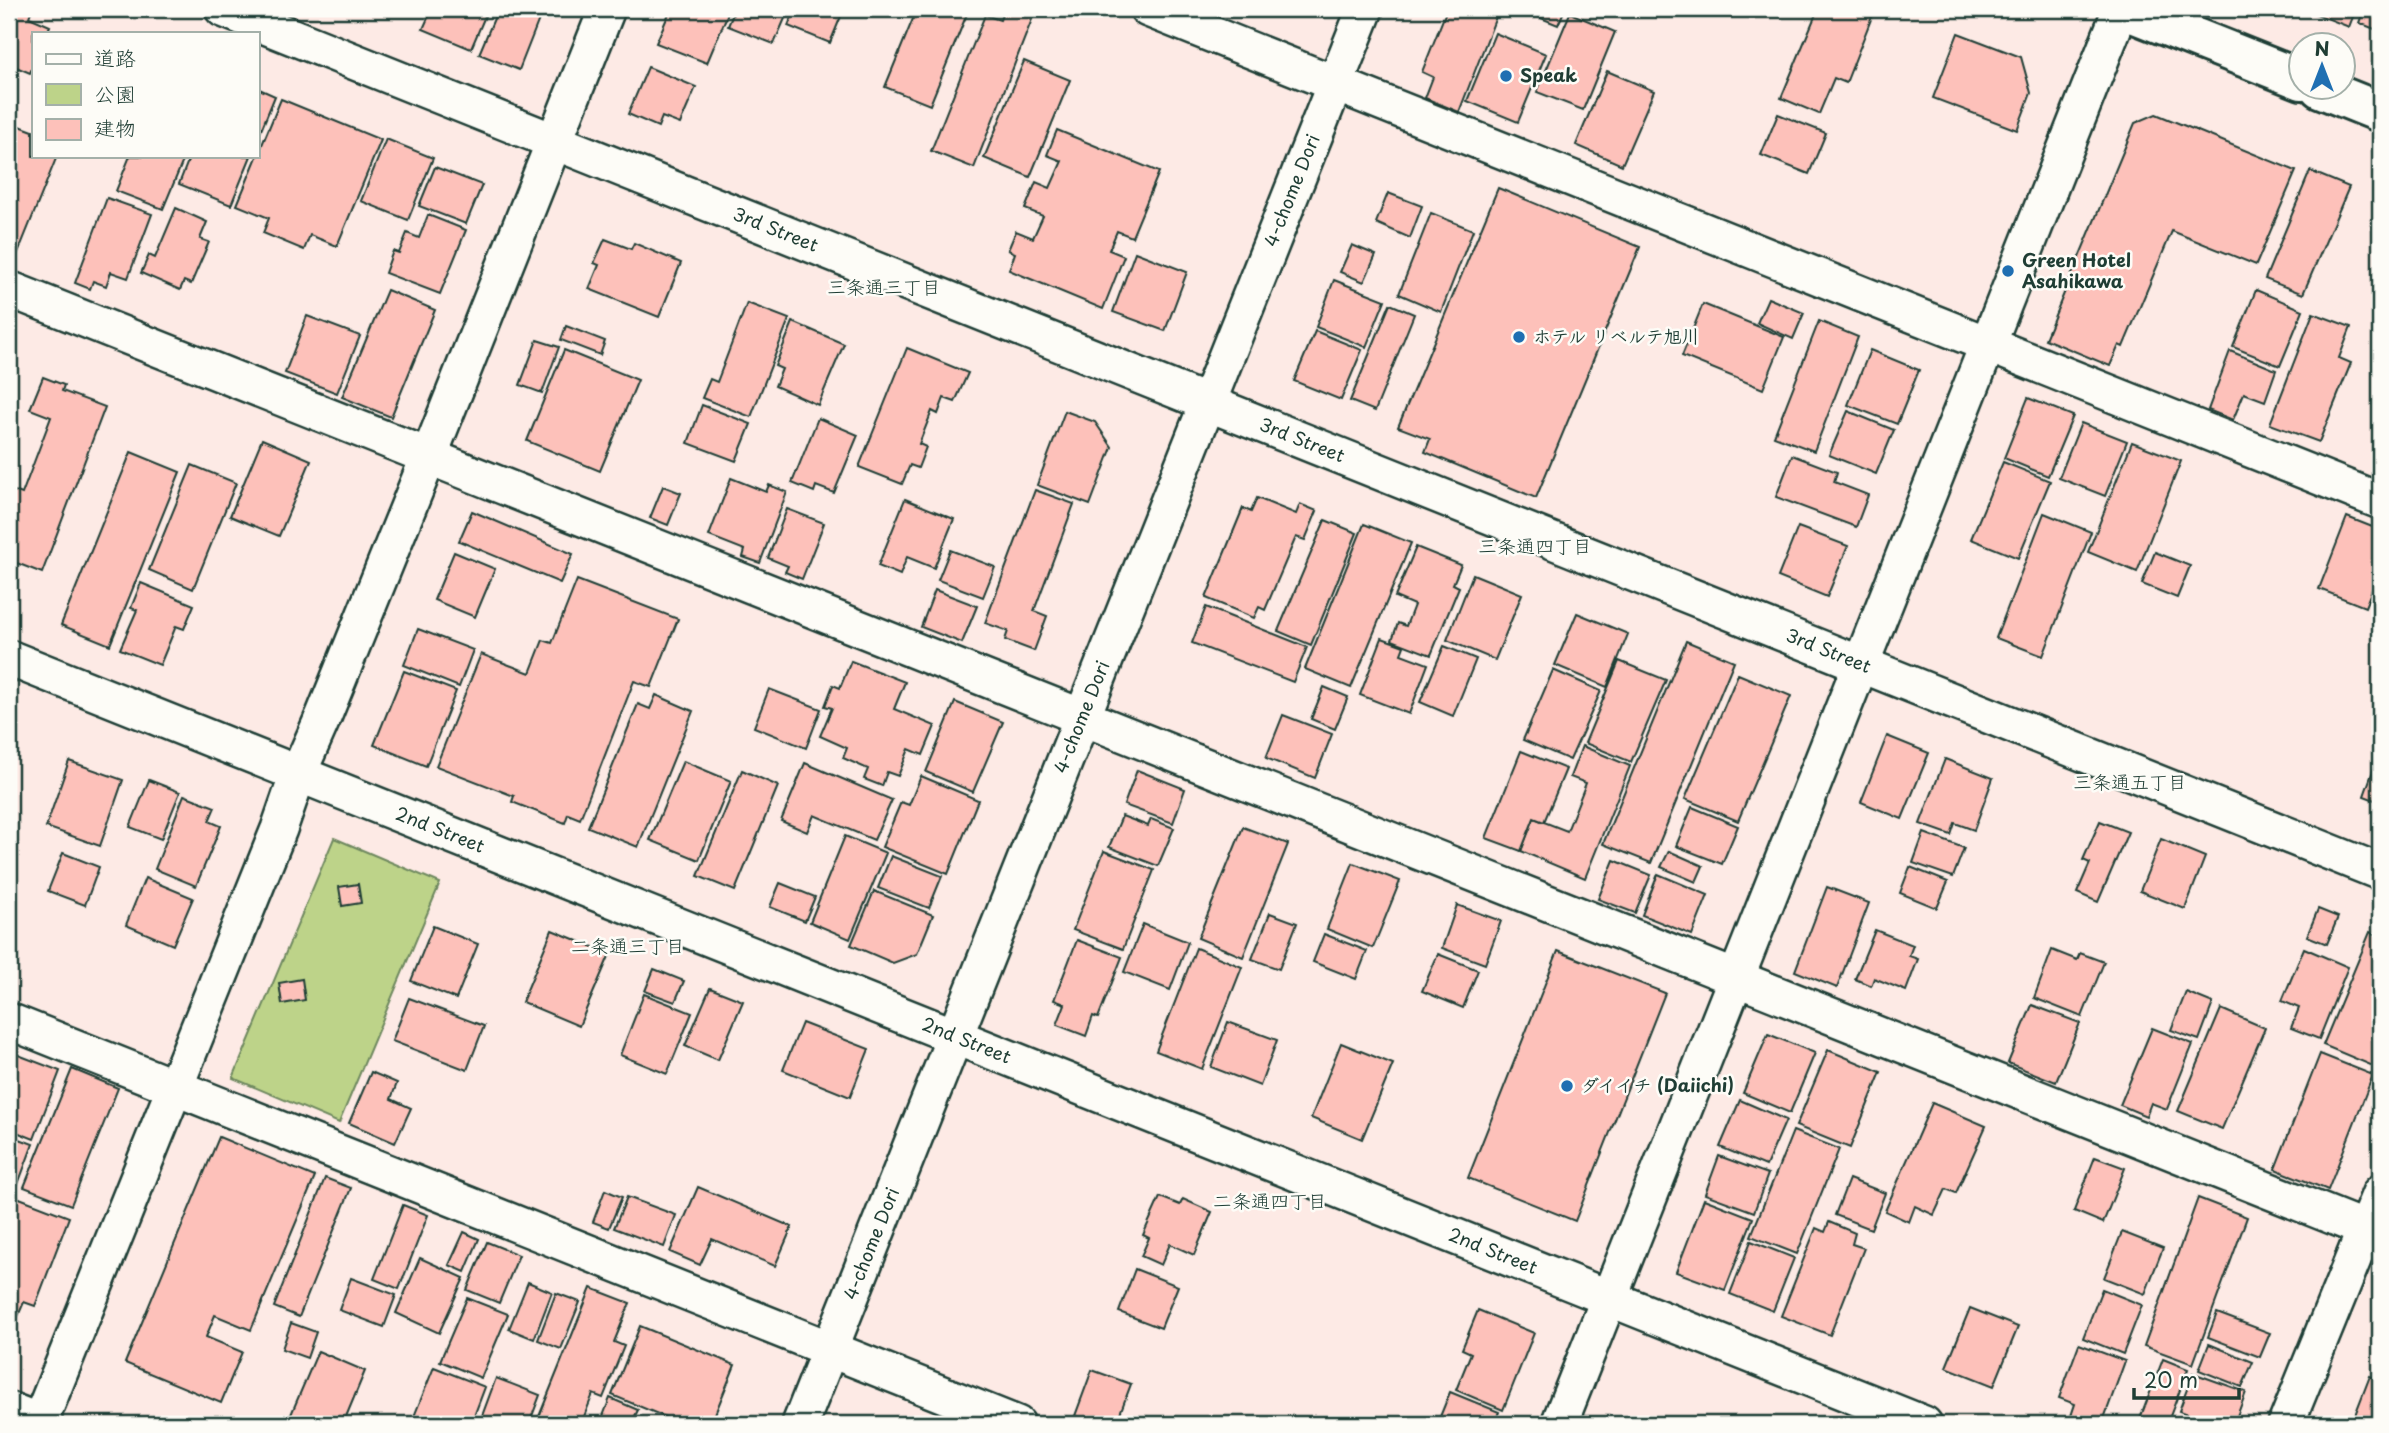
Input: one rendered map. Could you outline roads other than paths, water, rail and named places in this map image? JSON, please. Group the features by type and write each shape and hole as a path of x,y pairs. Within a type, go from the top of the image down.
{"highway":[{"path":"2122,9 2288,75"},
{"path":"2355,102 2380,112"}],"street":[{"name":"3rd Street","path":"222,9 2380,872"},
{"path":"33,1420 175,1087 279,829 298,774 429,456 607,9"},
{"path":"1148,9 2380,502"},
{"name":"4-chome Dori","path":"800,1424 1364,9"},
{"path":"1559,1424 2122,9"},
{"path":"9,289 1737,976 2373,1232"},
{"name":"2nd Street","path":"9,659 1924,1424"},
{"path":"9,1021 1017,1424"},
{"path":"2286,1424 2373,1232 2380,1193"}],"place":[{"name":"Speak","path":"1506,76"},
{"name":"Green Hotel Asahikawa","path":"2008,271"},
{"name":"ホテル リベルテ旭川","path":"1519,337"},
{"name":"ダイイチ (Daiichi)","path":"1567,1086"}],"district":[{"name":"三条通三丁目","path":"884,287"},
{"name":"三条通四丁目","path":"1535,546"},
{"name":"三条通五丁目","path":"2130,782"},
{"name":"二条通三丁目","path":"628,946"},
{"name":"二条通四丁目","path":"1270,1201"}]}
